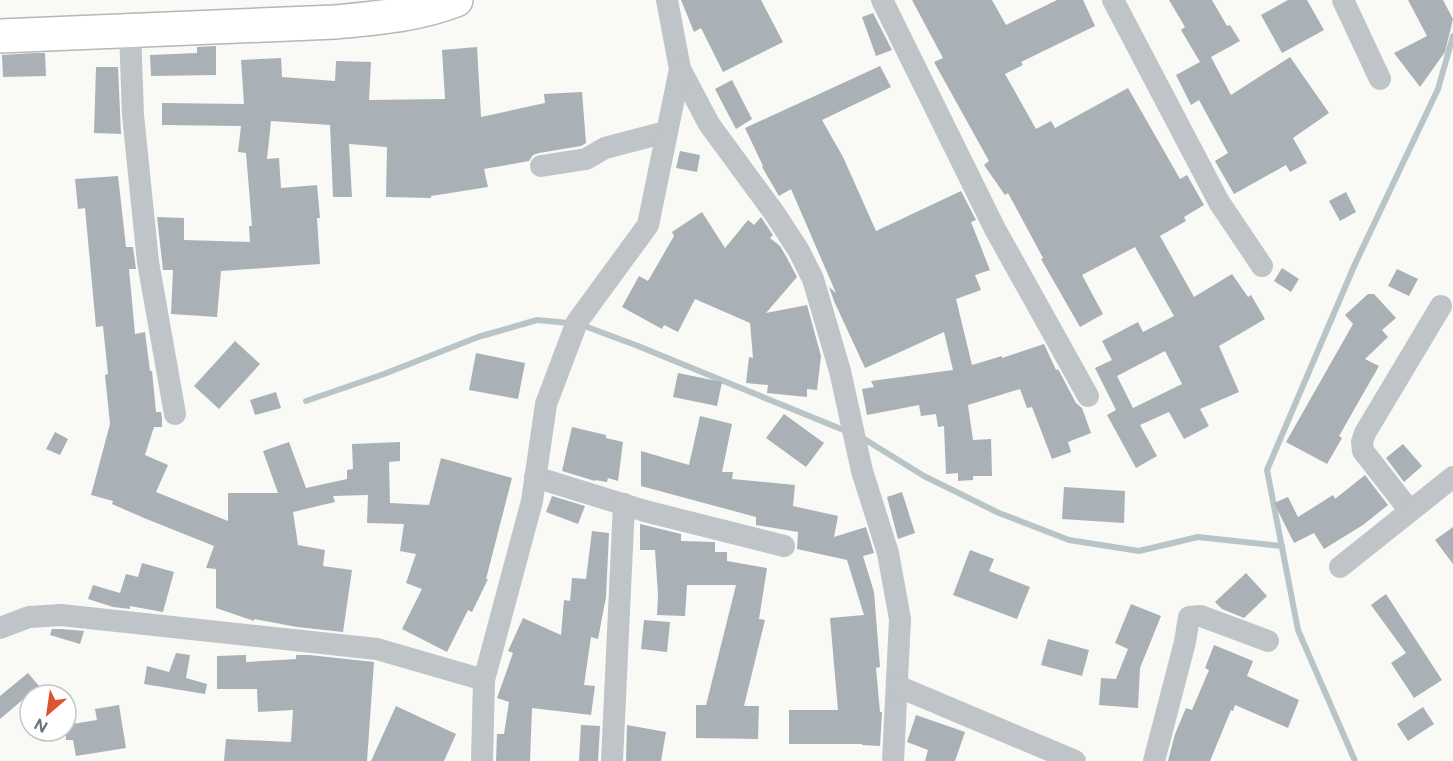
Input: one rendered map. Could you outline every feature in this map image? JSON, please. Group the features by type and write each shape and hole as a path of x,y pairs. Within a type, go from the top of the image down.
{"main road":[{"path":"0,36 335,22 383,18 430,10 456,0"}],"street":[{"path":"667,0 680,69 709,124 776,214 813,279 840,371 862,471 888,553 900,619 893,761"},
{"path":"882,0 995,229 1088,396"},
{"path":"1113,0 1219,202 1262,266"},
{"path":"1343,0 1380,79"},
{"path":"130,30 133,115 148,262 175,414"},
{"path":"482,761 484,680 532,501 546,404 577,322 648,225 680,69"},
{"path":"541,166 586,159 605,147 666,132"},
{"path":"1410,511 1363,451 1362,442 1365,433 1441,306"},
{"path":"535,477 624,504 784,546"},
{"path":"1340,567 1453,477"},
{"path":"612,761 624,504"},
{"path":"0,628 29,617 61,615 342,645 377,649 484,680"},
{"path":"1154,761 1190,617 1201,615 1268,641"},
{"path":"897,686 1075,761"}],"building":[{"path":"681,0 761,0 783,42 723,72 701,28 694,32"},
{"path":"912,0 992,0 1006,25 1057,0 1083,0 1095,26 1021,62 1023,65 1005,74 1036,129 1051,121 1055,128 1128,88 1180,179 1187,175 1204,205 1184,217 1186,221 1160,236 1194,297 1232,274 1248,297 1251,295 1265,319 1219,346 1239,392 1200,409 1209,426 1184,439 1169,412 1140,425 1157,456 1136,468 1107,415 1116,410 1095,368 1112,360 1102,341 1138,322 1143,332 1174,316 1135,247 1082,275 1103,314 1080,327 1041,259 1043,258 1008,193 1005,195 984,165 989,161 934,62 943,58","holes":["1165,351 1182,384 1133,408 1117,376"]},
{"path":"1169,0 1212,0 1227,26 1230,25 1240,41 1211,57 1231,95 1290,57 1329,113 1293,138 1307,163 1290,172 1286,165 1234,194 1215,161 1228,153 1199,100 1191,105 1176,75 1200,62 1181,30 1185,27"},
{"path":"1288,0 1307,0 1324,30 1282,53 1261,15"},
{"path":"1408,0 1443,0 1453,19 1445,52 1420,87 1394,53 1427,36"},
{"path":"873,13 892,50 876,56 862,17"},
{"path":"216,46 216,75 151,76 150,55 197,53 197,47"},
{"path":"477,47 481,117 545,103 544,94 582,92 586,143 581,146 539,153 533,155 529,161 484,169 488,187 431,196 431,198 386,197 387,147 349,144 352,197 333,197 330,125 271,121 267,159 279,158 281,188 317,185 320,264 221,271 217,317 171,314 173,270 163,270 157,217 184,218 184,240 250,242 249,226 252,226 246,153 238,152 241,126 162,125 162,103 244,104 241,60 281,58 282,77 335,81 336,61 371,62 369,100 445,99 442,50"},
{"path":"45,53 46,76 3,77 2,55"},
{"path":"880,66 891,87 822,120 843,157 876,231 961,191 976,220 971,222 990,270 975,275 981,290 956,299 972,365 1044,344 1056,370 1058,369 1076,403 1082,408 1091,433 1068,442 1071,452 1052,459 1032,407 1027,408 1020,389 968,405 973,440 991,439 992,476 973,476 973,480 958,481 958,473 946,474 944,426 938,427 936,414 921,416 919,405 867,415 862,389 874,387 871,381 953,370 944,332 865,368 834,301 829,287 836,293 791,189 779,196 762,167 745,128"},
{"path":"96,67 118,67 121,134 94,133"},
{"path":"732,80 752,119 736,129 715,89"},
{"path":"680,151 700,155 697,172 676,168"},
{"path":"118,176 126,247 133,247 136,269 129,269 135,334 145,332 156,412 161,412 162,418 162,427 154,427 145,455 168,465 156,492 228,521 228,493 278,493 263,451 289,442 306,488 347,479 347,470 353,469 352,444 400,442 400,461 389,462 390,503 429,505 441,458 512,478 486,579 488,579 472,612 468,610 447,652 402,629 422,589 406,583 416,554 400,551 404,524 367,523 368,495 333,496 335,502 293,512 298,545 325,550 323,566 352,570 343,632 254,619 254,621 216,608 216,569 206,568 214,546 112,504 113,501 91,495 110,424 105,375 108,374 103,326 96,327 85,208 78,209 75,179"},
{"path":"1346,192 1356,212 1340,221 1329,201"},
{"path":"702,212 725,248 748,220 754,225 761,217 773,235 770,238 780,246 787,258 797,277 766,313 807,305 821,356 817,390 807,389 807,397 767,393 768,385 746,383 749,357 753,358 750,323 695,299 678,332 664,325 662,329 622,307 639,276 648,281 674,236 672,232"},
{"path":"1282,268 1299,279 1291,292 1274,281"},
{"path":"1397,269 1418,279 1409,296 1388,286"},
{"path":"1368,294 1374,294 1396,318 1382,330 1388,337 1365,359 1379,366 1339,436 1342,438 1327,464 1286,442 1353,324 1345,315"},
{"path":"235,341 260,364 219,409 194,386"},
{"path":"476,353 525,363 518,399 469,390"},
{"path":"678,373 722,382 717,406 673,397"},
{"path":"276,392 281,408 255,415 250,400"},
{"path":"784,414 824,443 806,467 766,438"},
{"path":"700,416 732,424 722,472 733,472 732,479 795,485 793,506 838,516 834,537 866,527 874,553 863,556 874,592 880,667 876,668 880,712 882,712 880,746 789,744 789,710 838,710 830,618 864,615 847,560 797,549 798,532 756,525 756,517 641,486 641,451 689,465"},
{"path":"572,427 606,435 606,438 623,442 618,481 608,478 607,482 595,481 562,471"},
{"path":"55,432 68,439 60,455 46,449"},
{"path":"1403,444 1422,466 1404,482 1386,458"},
{"path":"1365,475 1388,505 1363,525 1324,549 1314,533 1294,543 1274,503 1288,497 1298,517 1333,495 1335,499"},
{"path":"1064,487 1125,491 1124,523 1062,519"},
{"path":"902,492 915,533 898,539 887,497"},
{"path":"552,496 585,506 578,524 546,512"},
{"path":"640,524 681,534 681,541 715,542 715,552 727,552 727,561 767,568 759,619 765,620 744,706 759,706 758,739 696,738 696,705 706,705 736,585 687,585 685,616 657,615 655,550 640,550"},
{"path":"1453,527 1453,564 1435,540"},
{"path":"592,531 609,533 606,597 598,639 591,637 584,685 595,686 591,715 532,708 530,761 496,761 497,734 504,734 509,702 497,698 513,653 508,651 523,618 561,635 564,600 570,601 572,578 586,579"},
{"path":"970,550 994,559 989,571 1030,587 1017,619 953,595"},
{"path":"142,563 174,572 163,612 130,606 130,609 113,607 88,599 93,585 120,593 126,574 138,577"},
{"path":"1246,573 1267,596 1244,618 1222,609 1215,602"},
{"path":"1386,594 1442,680 1414,698 1391,663 1406,653 1371,605"},
{"path":"1131,604 1161,616 1140,668 1138,708 1099,705 1101,678 1116,679 1128,649 1115,643"},
{"path":"644,620 670,622 667,652 641,649"},
{"path":"52,629 84,631 80,644 50,635"},
{"path":"1048,639 1089,650 1082,676 1041,665"},
{"path":"1214,645 1253,661 1247,676 1299,700 1288,728 1235,705 1210,761 1168,761 1175,734 1186,708 1192,710 1209,670 1205,668"},
{"path":"176,653 190,655 186,678 207,684 205,694 144,684 147,666 169,672"},
{"path":"246,655 246,662 296,659 296,655 309,655 374,662 367,761 224,761 226,739 291,742 293,710 258,712 257,689 217,689 217,656"},
{"path":"28,673 36,683 18,683 18,704 0,719 0,696"},
{"path":"119,705 126,748 76,756 74,743 78,743 78,723 97,720 95,709"},
{"path":"396,706 456,734 444,761 371,761"},
{"path":"1423,707 1434,724 1408,741 1397,724"},
{"path":"916,715 965,732 955,761 925,761 928,750 907,742"},
{"path":"581,725 600,726 598,761 579,761"},
{"path":"627,725 666,732 661,761 626,761"}],"waterway":[{"path":"1355,761 1298,630 1267,470 1355,264 1438,89 1453,36"},
{"path":"306,401 384,374 478,337 537,320 579,324 846,431"},
{"path":"861,437 924,476 999,513 1069,540 1139,551 1198,537 1282,546"}]}
